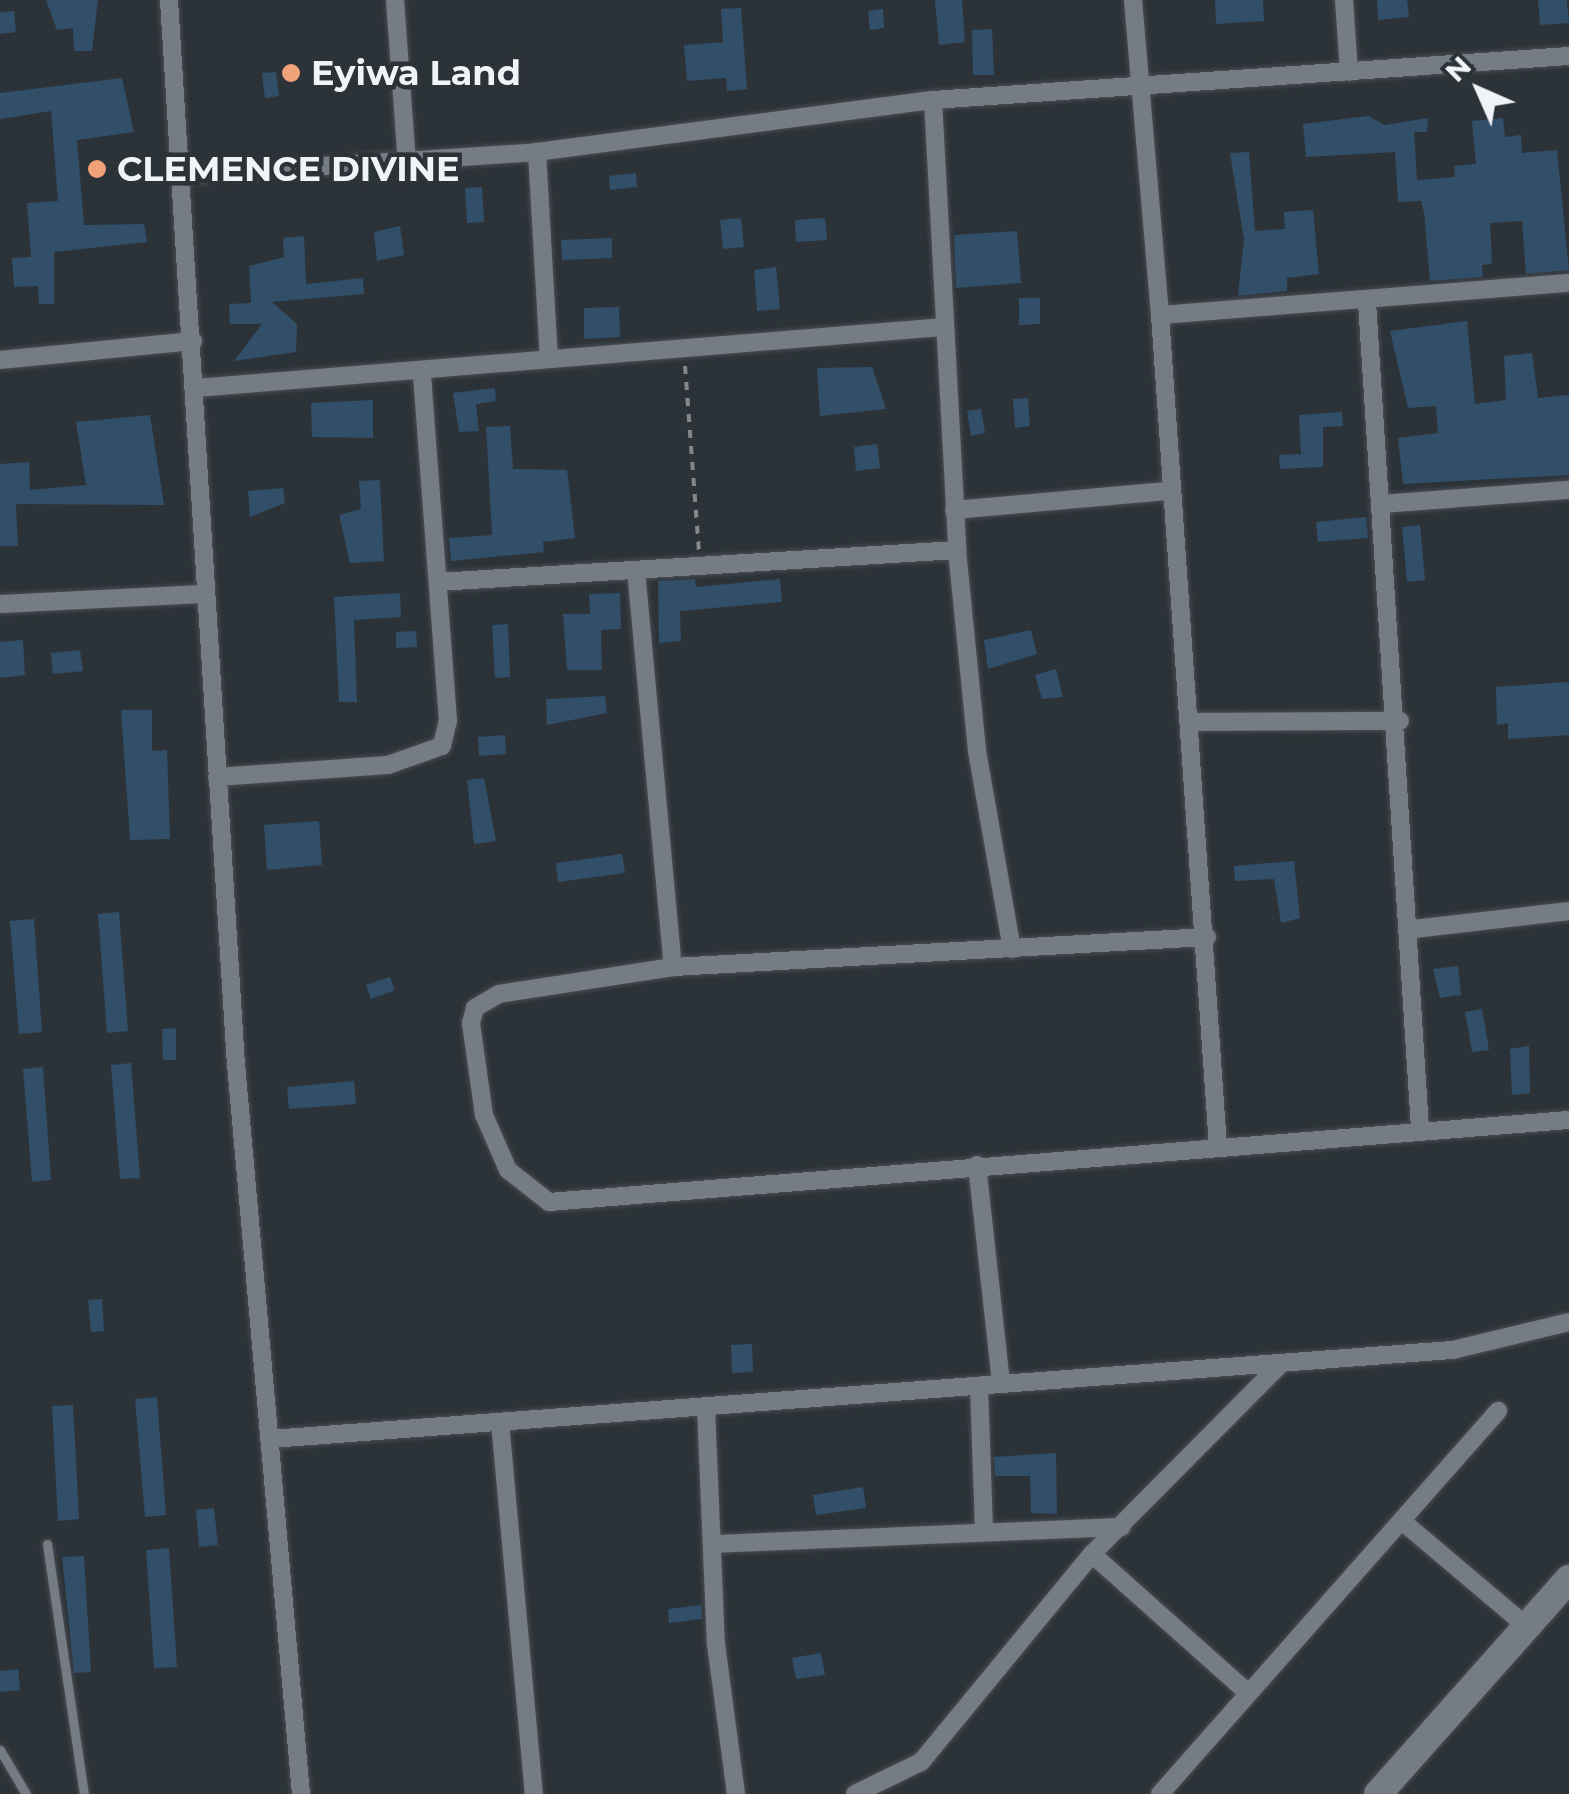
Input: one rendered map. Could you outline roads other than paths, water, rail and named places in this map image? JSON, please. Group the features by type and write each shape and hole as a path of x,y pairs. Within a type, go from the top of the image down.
{"street":[{"path":"169,0 185,175 204,594 217,776 301,1794"},
{"path":"396,0 407,162"},
{"path":"1133,0 1160,315 1167,491 1207,936 1218,1146"},
{"path":"1344,0 1349,72"},
{"path":"185,175 537,152 934,100 1569,56"},
{"path":"934,100 942,326 957,550 977,751 1012,949"},
{"path":"537,152 549,358"},
{"path":"1160,315 1367,302 1569,282"},
{"path":"1367,302 1414,929 1420,1128"},
{"path":"196,388 422,375 549,358 942,326"},
{"path":"0,360 193,341"},
{"path":"217,776 436,753 448,721 422,375"},
{"path":"1381,504 1569,490"},
{"path":"954,510 1167,491"},
{"path":"438,582 957,550"},
{"path":"636,570 673,967"},
{"path":"0,604 204,594"},
{"path":"1190,722 1400,722"},
{"path":"1414,929 1569,911"},
{"path":"1207,936 673,967 499,994 475,1008 484,1115 508,1170 536,1199 1420,1128 1569,1120"},
{"path":"977,1165 1001,1384"},
{"path":"271,1439 1452,1350 1569,1322"},
{"path":"855,1794 921,1762 1092,1554 1282,1362"},
{"path":"979,1386 984,1526"},
{"path":"706,1408 736,1794"},
{"path":"1160,1794 1246,1691 1498,1411"},
{"path":"500,1422 534,1794"},
{"path":"1402,1522 1526,1626"},
{"path":"714,1544 899,1541 984,1526 1122,1527"},
{"path":"1092,1554 1246,1691"},
{"path":"1378,1794 1569,1579"}],"lane":[{"path":"47,1544 84,1794"},
{"path":"0,1750 26,1794"}],"place":[{"name":"Eyiwa Land","path":"291,73"},
{"name":"CLEMENCE DIVINE","path":"97,169"}]}
